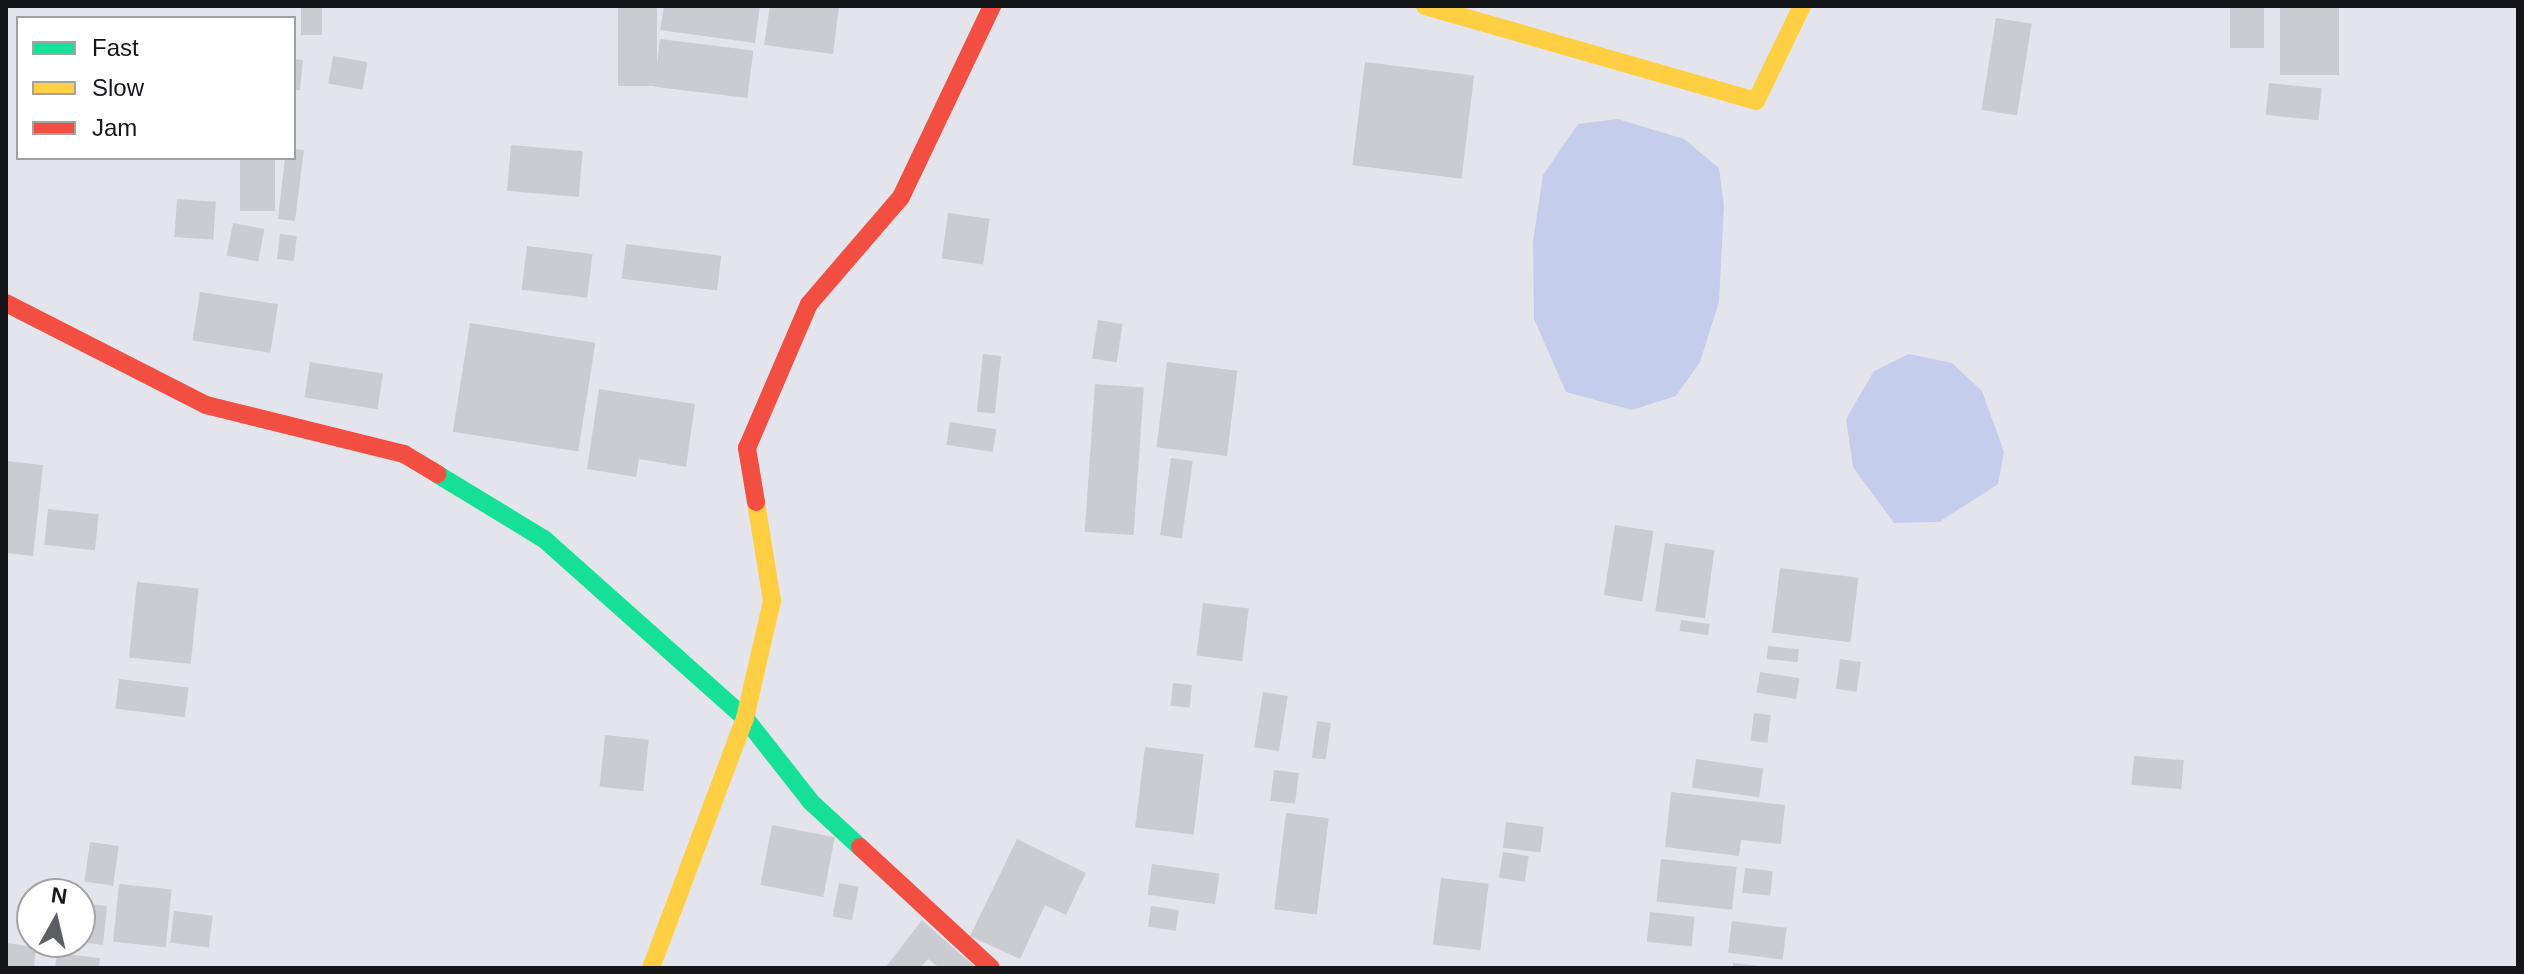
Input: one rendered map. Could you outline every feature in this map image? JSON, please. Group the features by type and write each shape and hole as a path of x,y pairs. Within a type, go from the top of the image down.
{"street":[{"path":"651,968 745,718 772,601 747,448 809,304 901,197 992,6"},
{"path":"1425,6 1756,101 1802,6"},
{"path":"6,303 206,405 404,454 544,539 745,718 811,802 991,968"}],"water":[{"path":"1618,119 1684,139 1719,168 1724,206 1719,302 1700,362 1676,396 1632,410 1566,392 1534,319 1533,241 1543,175 1578,124"},
{"path":"1909,354 1952,363 1982,391 2004,452 1998,484 1939,522 1894,523 1853,467 1846,419 1874,371"}],"building":[{"path":"301,6 322,6 322,35 301,35"},
{"path":"618,6 657,6 657,86 618,86"},
{"path":"664,6 760,6 755,43 660,30"},
{"path":"770,6 839,6 833,54 764,45"},
{"path":"2230,6 2264,6 2264,48 2230,48"},
{"path":"2280,6 2339,6 2339,75 2280,75"},
{"path":"1996,18 2032,24 2017,115 1981,110"},
{"path":"660,39 753,50 747,98 654,87"},
{"path":"333,56 367,62 363,90 328,84"},
{"path":"296,59 303,60 300,90 296,90"},
{"path":"1365,62 1474,75 1462,179 1352,165"},
{"path":"2269,83 2322,89 2318,120 2266,115"},
{"path":"511,145 583,151 579,197 507,191"},
{"path":"296,149 304,150 295,221 278,219 285,160 296,160"},
{"path":"240,160 275,160 275,211 240,211"},
{"path":"177,199 216,202 213,240 174,237"},
{"path":"948,213 990,219 983,264 942,259"},
{"path":"233,223 264,229 258,261 227,255"},
{"path":"280,234 297,236 294,261 277,259"},
{"path":"626,244 721,256 717,290 622,279"},
{"path":"527,246 593,254 587,298 522,290"},
{"path":"200,292 278,304 270,353 192,340"},
{"path":"1098,320 1123,324 1117,362 1092,359"},
{"path":"470,323 595,343 578,452 453,432"},
{"path":"983,354 1001,356 995,414 977,412"},
{"path":"310,362 383,374 377,409 304,398"},
{"path":"1167,362 1237,371 1227,456 1157,447"},
{"path":"1095,384 1144,387 1134,535 1085,532"},
{"path":"599,389 695,404 686,467 639,459 636,477 587,469"},
{"path":"950,422 996,429 993,452 946,445"},
{"path":"1171,458 1193,461 1182,538 1160,535"},
{"path":"6,461 43,465 33,556 6,553"},
{"path":"48,509 99,514 95,550 44,545"},
{"path":"1615,525 1654,531 1642,601 1604,595"},
{"path":"1665,543 1715,550 1705,618 1655,611"},
{"path":"1780,568 1858,578 1850,642 1772,633"},
{"path":"137,582 199,588 191,664 129,658"},
{"path":"1203,603 1249,609 1242,661 1197,656"},
{"path":"1681,620 1710,624 1708,635 1679,631"},
{"path":"1768,646 1799,649 1797,662 1767,659"},
{"path":"1840,659 1861,662 1857,692 1836,689"},
{"path":"1760,672 1800,678 1796,699 1757,693"},
{"path":"119,679 188,688 185,717 115,709"},
{"path":"1173,683 1192,685 1189,708 1171,706"},
{"path":"1263,692 1288,696 1279,751 1254,747"},
{"path":"1754,713 1771,715 1767,743 1751,741"},
{"path":"1317,721 1331,723 1326,760 1312,758"},
{"path":"605,735 649,740 643,791 600,787"},
{"path":"1145,747 1204,754 1194,835 1135,827"},
{"path":"2134,756 2184,760 2181,789 2131,785"},
{"path":"1696,759 1763,768 1759,797 1692,788"},
{"path":"1274,770 1299,773 1295,804 1270,801"},
{"path":"1671,792 1785,805 1781,844 1741,840 1739,856 1665,847"},
{"path":"1286,813 1329,818 1317,915 1274,909"},
{"path":"1506,822 1544,827 1541,852 1503,848"},
{"path":"772,825 835,837 823,897 760,885"},
{"path":"1017,839 1086,873 1066,915 1045,905 1020,959 970,936"},
{"path":"90,842 119,846 113,886 96,883 96,878 85,878"},
{"path":"1503,852 1529,856 1525,882 1499,878"},
{"path":"1661,859 1737,867 1732,910 1657,902"},
{"path":"1152,864 1219,873 1215,904 1148,895"},
{"path":"1745,868 1773,871 1770,896 1742,893"},
{"path":"1441,878 1489,884 1480,950 1433,945"},
{"path":"839,883 859,887 852,920 833,916"},
{"path":"119,884 172,890 166,947 113,942"},
{"path":"96,905 107,906 103,945 96,944"},
{"path":"1151,906 1179,910 1176,931 1148,927"},
{"path":"174,911 213,916 209,948 170,943"},
{"path":"1650,912 1695,917 1692,947 1647,942"},
{"path":"922,920 976,968 940,968 928,959 920,968 885,968"},
{"path":"1732,921 1787,928 1783,959 1728,953"},
{"path":"6,943 16,944 16,958 35,958 34,968 6,968"},
{"path":"56,958 100,958 99,968 55,968"},
{"path":"1733,963 1760,966 1760,968 1733,968"}],"traffic: fast":[{"path":"437,474 544,539 745,718 811,802 860,847"}],"traffic: slow":[{"path":"1425,6 1756,101 1802,6"},
{"path":"651,968 745,718 772,601 756,502"}],"traffic: jam":[{"path":"756,502 747,448 809,304 901,197 992,6"},
{"path":"6,303 206,405 404,454 437,474"},
{"path":"860,847 991,968"}]}
